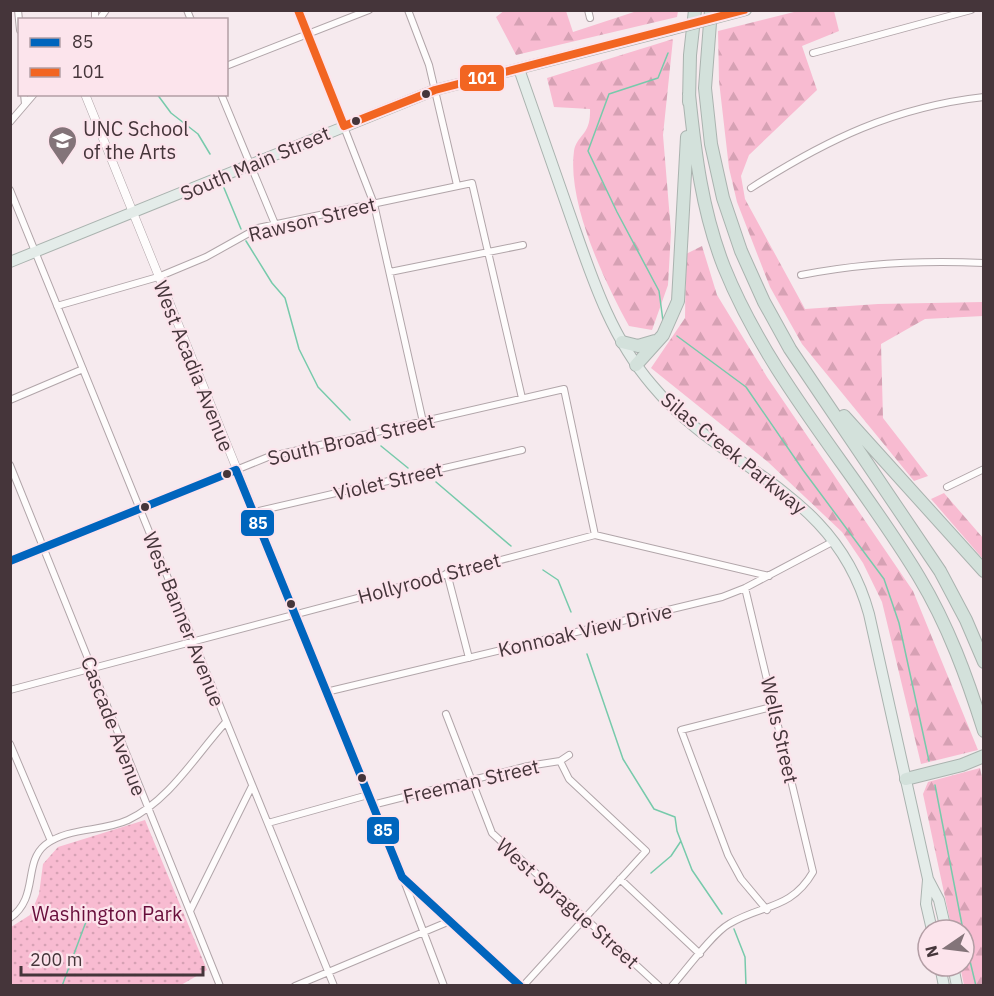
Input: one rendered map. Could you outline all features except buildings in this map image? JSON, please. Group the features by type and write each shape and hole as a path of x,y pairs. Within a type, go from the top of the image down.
{"highway":[{"path":"636,365 663,335 678,301 690,55 695,10"},
{"path":"711,10 705,88 711,144 723,198 741,251 764,302 812,380 940,571 966,620 984,662"},
{"path":"689,94 696,160 706,213 723,266 747,318 777,369 919,577 947,629 968,681 984,731"},
{"path":"622,342 638,346 648,345 663,335"},
{"path":"812,380 984,571"},
{"path":"906,779 962,765 984,756"}],"main road":[{"path":"298,10 344,126"},
{"name":"South Main Street","path":"10,262 435,90 746,10"},
{"name":"Silas Creek Parkway","path":"519,69 590,275 606,314 636,365 653,387 687,419 803,506 844,556 865,600 928,879 939,900 943,918"},
{"name":"Silas Creek Parkway","path":"928,879 926,904 929,918"}],"street":[{"path":"228,65 369,10"},
{"path":"408,10 435,90 457,185"},
{"path":"813,53 971,10"},
{"path":"24,96 25,104"},
{"path":"10,122 32,96"},
{"name":"West Acadia Avenue","path":"86,96 444,986"},
{"path":"222,96 275,224"},
{"path":"751,188 799,157 839,137 913,109 984,97"},
{"path":"344,126 374,204 423,422"},
{"name":"Rawson Street","path":"57,306 158,277 206,257 243,234 275,224 472,183 488,252"},
{"name":"West Banner Avenue","path":"10,190 225,723 334,986"},
{"path":"390,272 523,245"},
{"path":"488,252 522,398"},
{"path":"801,275 850,265 941,261 984,263"},
{"path":"10,400 83,369"},
{"name":"South Broad Street","path":"10,561 268,457 564,389 595,535"},
{"name":"Violet Street","path":"254,512 522,450"},
{"name":"Cascade Avenue","path":"10,465 190,911 217,984"},
{"path":"947,487 983,471"},
{"name":"Hollyrood Street","path":"10,690 595,535 769,576"},
{"name":"Konnoak View Drive","path":"326,692 722,597 769,576 834,541"},
{"path":"447,573 469,658"},
{"name":"Wells Street","path":"745,588 813,872 806,885 795,895 767,910"},
{"path":"672,986 726,925 750,914 767,910 741,879 728,855 681,730 775,706"},
{"name":"West Sprague Street","path":"446,714 492,833 659,986"},
{"path":"10,918 18,913 28,896 37,854 51,841 76,832 115,825 147,809 165,793 225,723"},
{"path":"10,744 51,841"},
{"name":"Freeman Street","path":"372,805 560,761 569,755"},
{"path":"402,877 522,986 646,851 569,779 560,761"},
{"path":"190,911 252,786"},
{"path":"268,823 368,795"},
{"path":"620,879 700,954"},
{"path":"295,986 450,921"}],"green space":[{"path":"505,10 566,11 573,32 637,11 678,11 677,17 516,55 496,17"},
{"path":"798,11 834,11 839,31 802,46 817,90 749,155 741,176 745,199 805,309 878,304 983,302 983,316 925,319 881,344 883,418 928,476 914,481 802,344 770,287 737,202 729,168 719,81 718,31"},
{"path":"673,39 663,135 671,232 668,285 652,330 629,326 589,241 582,217 573,171 574,151 588,125 590,109 554,107 547,78"},
{"path":"702,246 717,295 767,377 913,591 978,750 921,764 882,602 863,563 842,532 768,462 651,368 685,318 686,254"},
{"path":"944,493 983,538 983,559 931,499"},
{"path":"980,768 984,787 983,985 964,985 963,978 976,978 976,918 949,918 923,794 928,782"},
{"name":"Washington Park","path":"145,820 207,970 181,985 11,985 11,927 30,915 39,894 43,864 58,847"}],"waterway":[{"path":"663,321 659,291 588,151 609,94 658,78 668,53"},
{"path":"158,96 171,113 198,134 210,154"},
{"path":"224,188 241,229"},
{"path":"246,241 272,283 285,298 299,349 318,387 350,420"},
{"path":"677,336 746,387 803,470 884,579 899,623 929,761"},
{"path":"381,446 408,468"},
{"path":"436,482 511,546"},
{"path":"543,570 558,580 571,612"},
{"path":"587,654 623,759 654,809 675,817 677,831 692,870 722,914"},
{"path":"935,785 961,918"},
{"path":"651,873 671,856 681,841"},
{"path":"62,986 90,911"},
{"path":"734,929 745,957 746,986"},
{"path":"974,978 976,986"}],"transit line":[{"name":"101","path":"298,10 344,126 435,90 744,10"},
{"name":"85","path":"10,561 236,470 402,877 520,986"}],"place":[{"name":"UNC School of the Arts","path":"62,166"}]}
